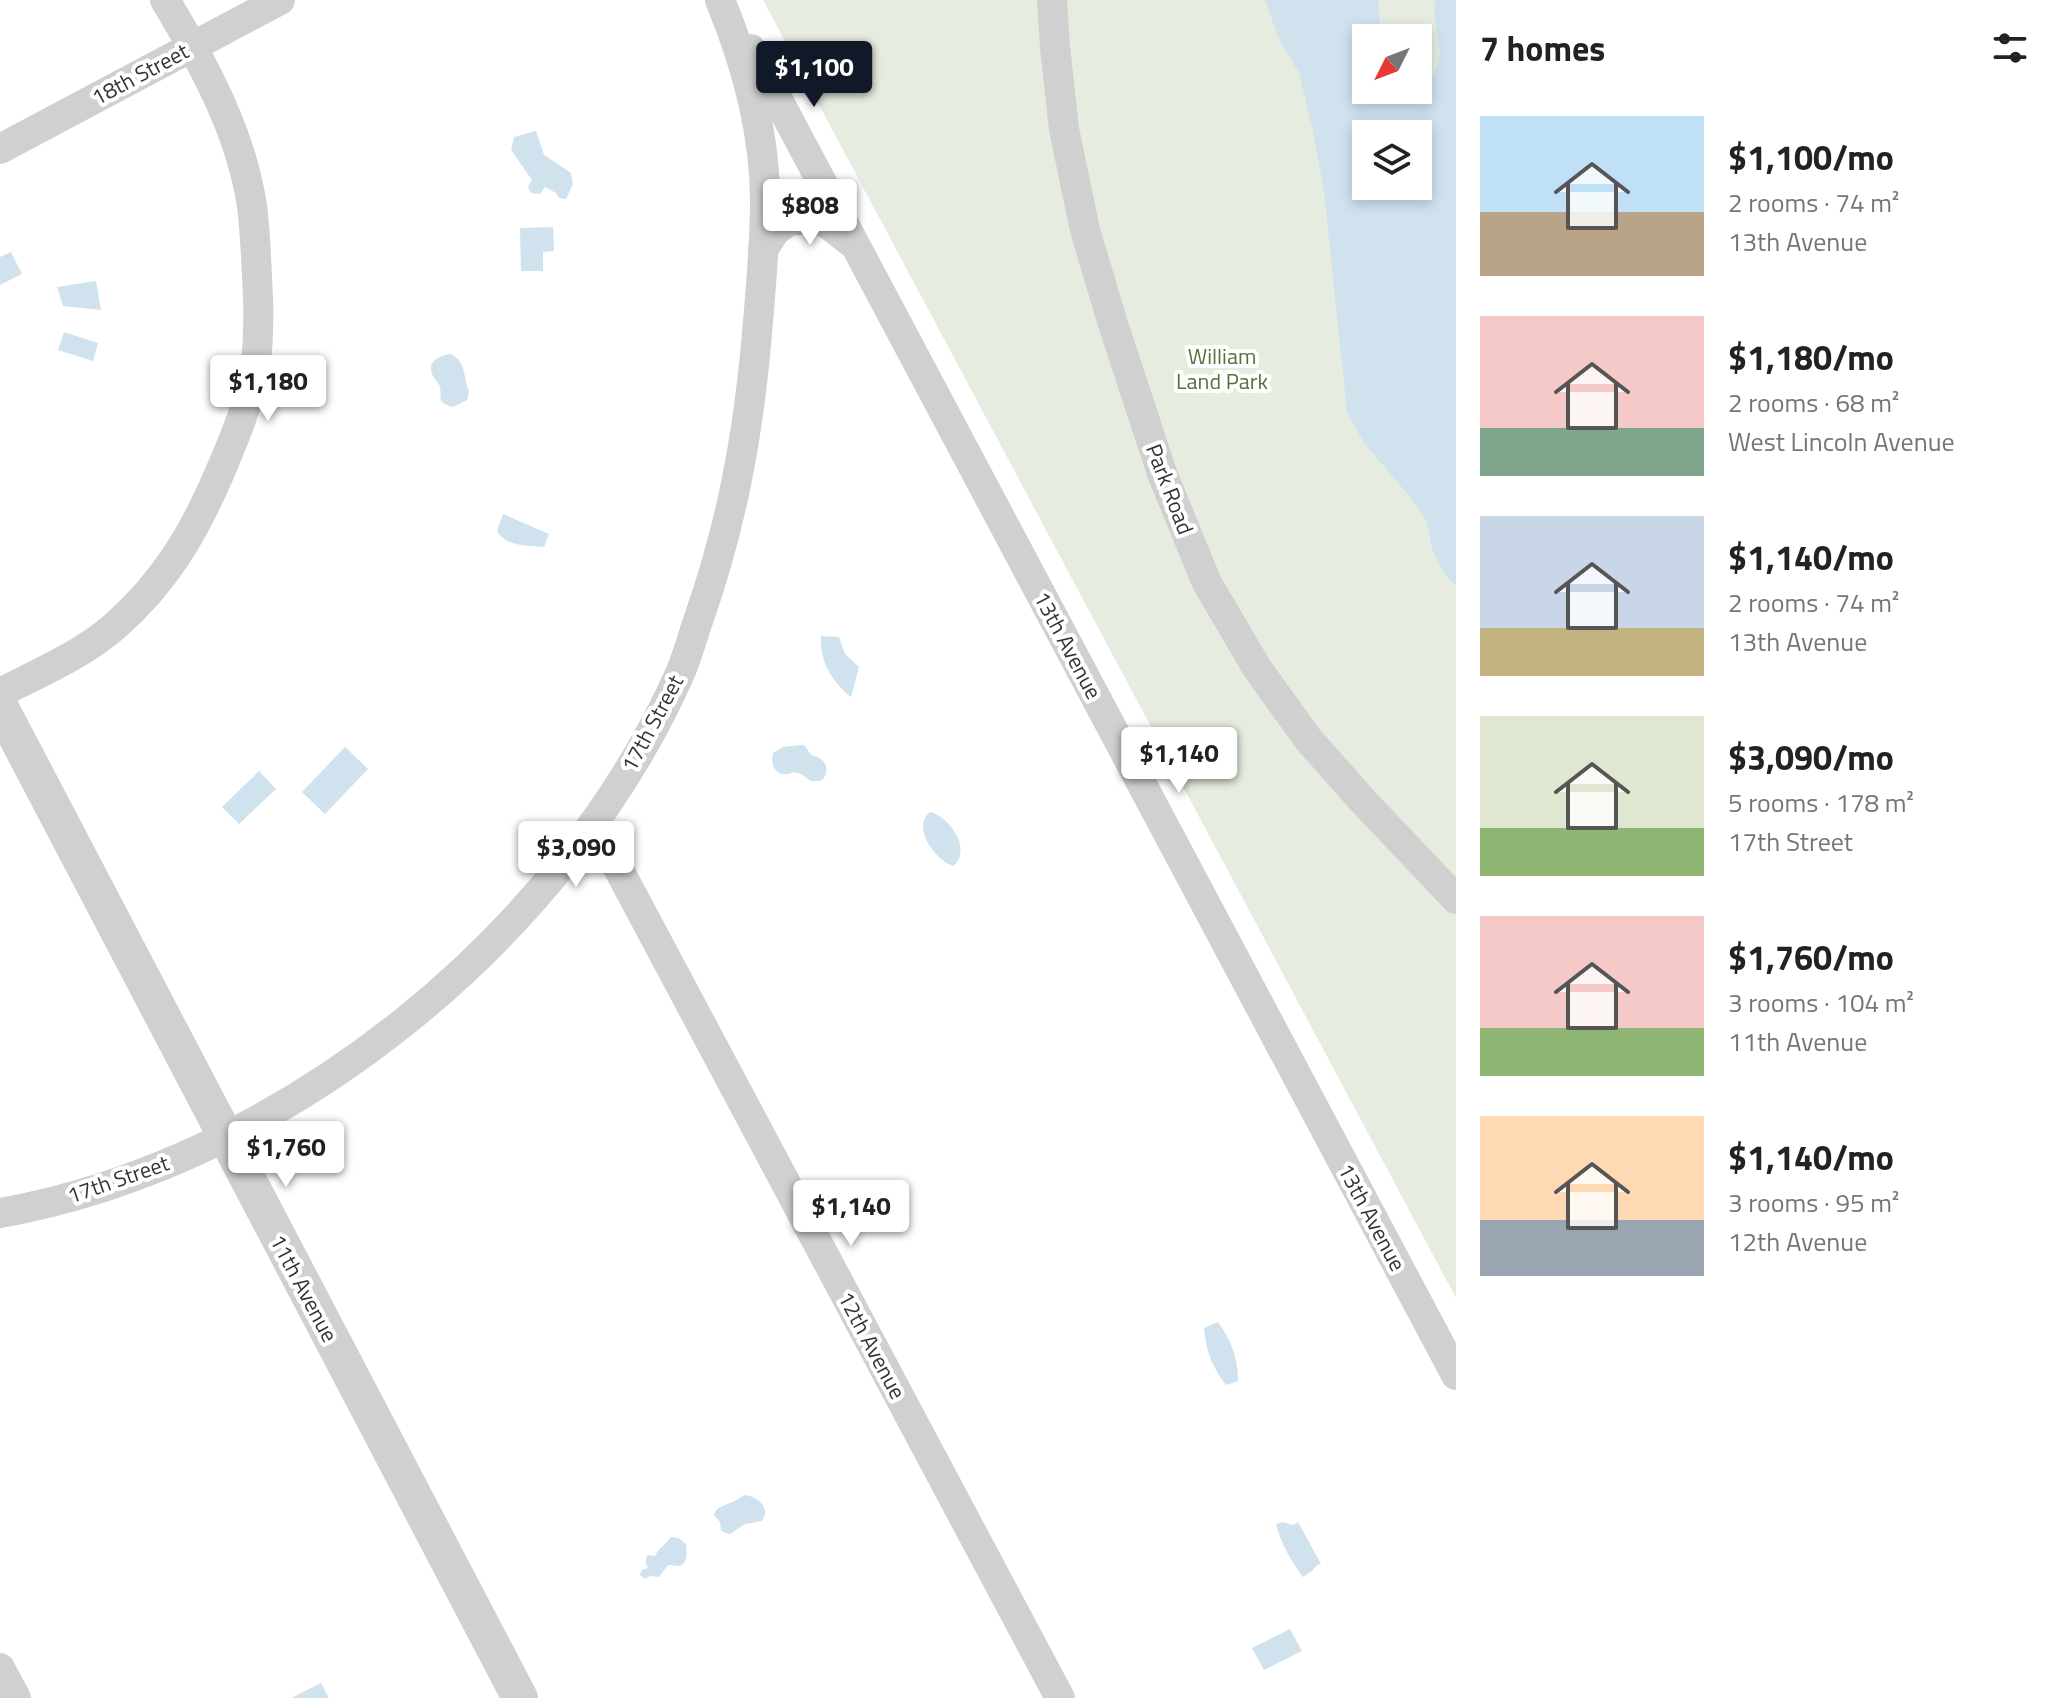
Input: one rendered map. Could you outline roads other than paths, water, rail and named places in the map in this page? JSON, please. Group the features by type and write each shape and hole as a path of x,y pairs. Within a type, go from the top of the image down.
{"street":[{"path":"0,693 70,657 113,628 153,589 183,548 210,496 247,403 256,363 259,310 252,205 232,130 165,0"},
{"name":"18th Street","path":"0,149 280,0"},
{"name":"13th Avenue","path":"722,0 1456,1375"},
{"name":"17th Street","path":"0,1213 94,1190 173,1160 225,1137 293,1100 364,1054 442,991 502,933 542,889 594,823 636,757 681,669 717,566 742,462 753,383 765,198 755,111 744,65 722,0"},
{"name":"Park Road","path":"1052,0 1064,129 1085,230 1163,476 1207,583 1257,668 1308,739 1456,899"},
{"path":"763,250 775,231 788,221 806,219 825,222 854,244"},
{"name":"11th Avenue","path":"0,706 520,1698"},
{"name":"12th Avenue","path":"594,823 1060,1698"},
{"path":"0,1668 16,1698"}],"water":[{"path":"1265,0 1378,0 1380,24 1352,24 1352,104 1432,104 1432,75 1439,59 1435,0 1456,0 1456,586 1443,572 1433,552 1426,520 1364,443 1347,412 1324,191 1299,73 1278,37"},
{"path":"536,131 544,155 571,173 573,184 566,199 559,198 545,187 540,194 531,193 528,187 532,180 511,150 514,137"},
{"path":"553,227 554,251 543,252 543,271 521,271 520,228"},
{"path":"11,252 22,274 0,285 0,257"},
{"path":"96,281 101,310 63,306 57,287"},
{"path":"64,332 98,343 93,361 58,350"},
{"path":"450,354 459,360 469,391 467,400 453,407 442,402 439,385 431,371 434,360"},
{"path":"503,514 549,534 544,547 518,544 501,536 497,531"},
{"path":"821,636 839,637 845,654 859,667 851,697 828,670 822,654"},
{"path":"802,745 825,764 826,772 822,780 811,781 798,773 784,774 775,769 773,753 783,747"},
{"path":"345,747 368,769 325,814 302,792"},
{"path":"259,771 276,789 239,824 222,807"},
{"path":"930,812 951,827 960,843 959,859 953,866 939,857 924,834 925,818"},
{"path":"1218,1322 1230,1343 1237,1365 1238,1381 1226,1385 1213,1365 1205,1336 1204,1328"},
{"path":"744,1495 762,1504 765,1512 762,1521 745,1524 730,1534 725,1533 715,1512"},
{"path":"1283,1522 1293,1525 1298,1522 1321,1564 1303,1577 1281,1538 1276,1524"},
{"path":"671,1537 686,1544 684,1564 668,1565 659,1577 645,1579 640,1575 642,1570 648,1568 648,1555 655,1556"},
{"path":"1290,1629 1302,1651 1264,1670 1252,1648"},
{"path":"321,1683 329,1698 291,1698"}],"park label":[{"name":"William Land Park","path":"1222,368"}]}
